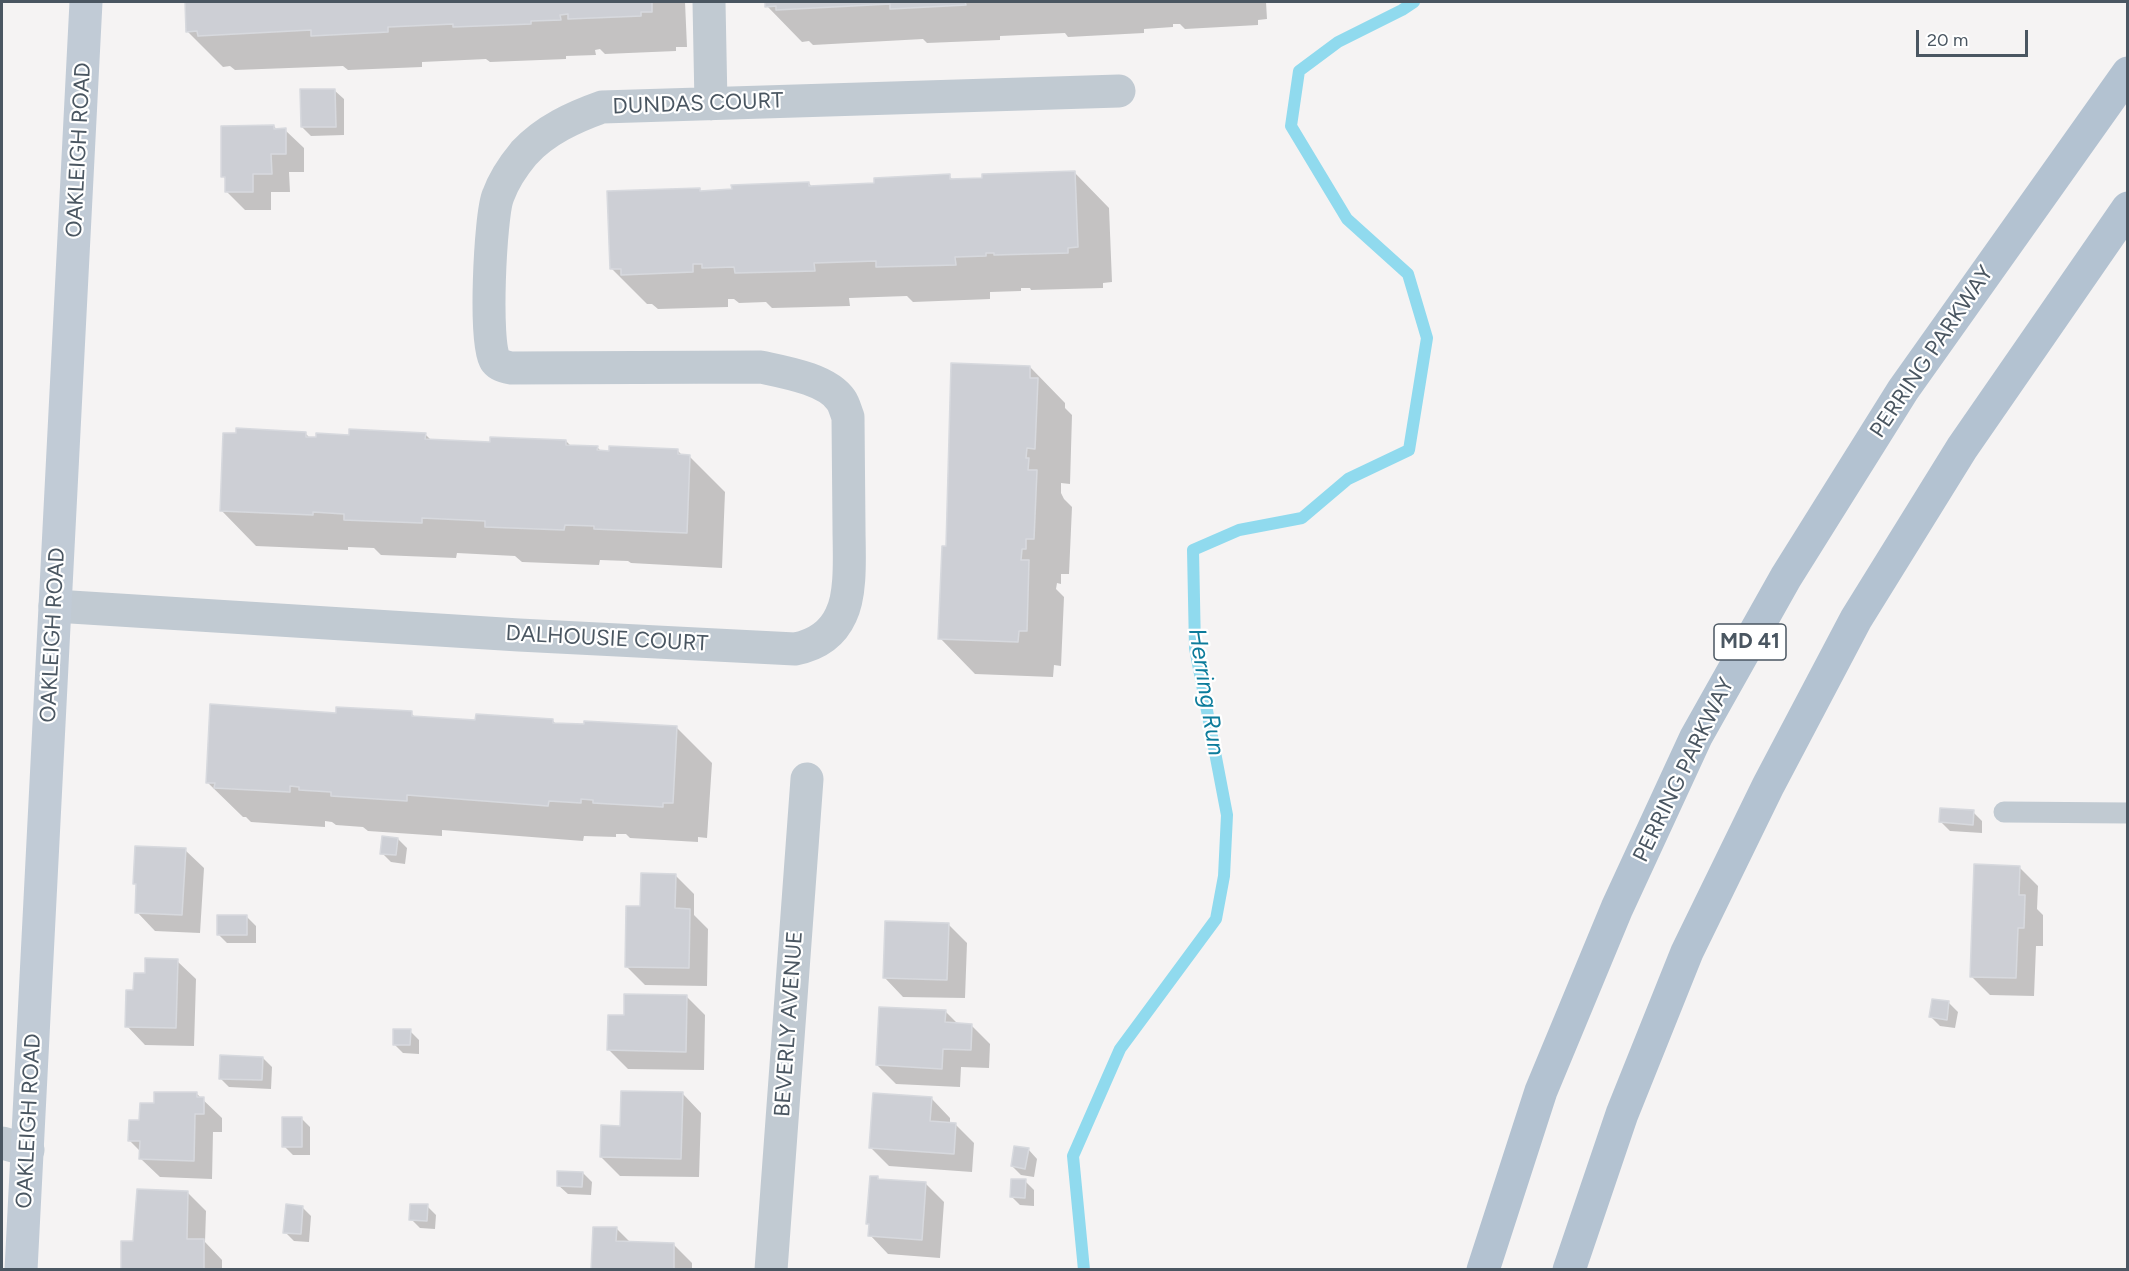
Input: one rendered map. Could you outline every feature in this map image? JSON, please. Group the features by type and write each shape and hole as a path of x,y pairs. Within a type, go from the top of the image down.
{"main road":[{"name":"PERRING PARKWAY","path":"1484,1269 1541,1091 1617,908 1696,737 1786,577 1903,390 2127,73"},
{"path":"1569,1269 1622,1114 1687,952 1768,786 1856,619 1956,458 2127,208"}],"street":[{"name":"OAKLEIGH ROAD","path":"21,1269 15,1147 55,606 86,2"},
{"path":"709,2 711,104"},
{"name":"DUNDAS COURT","path":"761,367 511,368 500,365 494,360 491,351 491,232 497,197 524,153 548,132 577,116 602,107 1119,91"},
{"name":"DALHOUSIE COURT","path":"55,606 519,635 795,649 808,646 825,636 835,626 843,612 849,576 848,417 840,398 821,385 794,375 761,367"},
{"name":"BEVERLY AVENUE","path":"771,1269 807,780"}],"lane":[{"path":"2004,812 2127,813"}],"building":[{"path":"185,2 652,2 652,12 641,12 641,16 568,19 568,14 560,15 561,20 531,21 531,24 388,27 388,32 311,36 311,30 198,36 197,31 186,32"},
{"path":"765,2 965,2 966,5 890,9 890,4 776,10 776,6 765,7"},
{"path":"300,89 335,89 336,127 301,127"},
{"path":"274,125 274,129 286,128 286,154 271,154 272,174 253,174 253,192 225,192 225,177 221,177 221,126"},
{"path":"1075,171 1078,247 1068,248 1068,253 994,255 994,253 986,253 986,256 955,257 956,265 876,267 876,261 814,263 815,271 735,273 734,267 702,268 702,264 693,264 693,272 621,275 621,269 610,269 607,191 700,188 700,191 732,189 731,185 809,182 809,186 874,183 874,178 950,174 950,179 982,178 982,174"},
{"path":"951,363 1030,366 1030,378 1038,378 1035,449 1027,448 1026,458 1029,458 1028,470 1037,470 1034,539 1026,539 1026,549 1022,549 1021,560 1029,560 1027,631 1019,631 1018,642 938,639 942,546 946,546"},
{"path":"236,428 306,432 306,437 316,437 316,433 349,435 349,429 426,433 425,439 490,442 490,437 566,440 566,445 598,446 597,450 609,451 609,446 678,449 678,454 690,455 687,533 594,529 594,526 565,525 564,530 485,527 485,521 422,518 422,523 344,520 344,514 313,512 313,515 220,511 223,433 236,433"},
{"path":"210,704 336,713 336,707 412,711 412,716 475,720 476,714 553,719 553,723 584,724 584,721 677,726 673,803 663,803 663,807 593,803 593,800 581,799 581,803 549,801 548,806 407,795 407,801 331,796 331,792 299,790 299,787 290,786 290,792 214,788 215,783 206,783"},
{"path":"1940,808 1974,810 1973,825 1939,822"},
{"path":"382,836 398,838 396,855 380,854"},
{"path":"135,846 186,848 182,915 135,913 136,884 133,884"},
{"path":"1974,864 2020,866 2019,895 2025,895 2024,928 2018,928 2016,978 1970,977"},
{"path":"641,873 676,874 675,908 690,909 689,968 625,967 626,906 640,906"},
{"path":"217,915 247,915 247,935 217,935"},
{"path":"885,921 949,923 947,980 883,978"},
{"path":"145,958 178,959 176,1028 125,1027 126,990 133,990 134,973 145,973"},
{"path":"624,994 687,995 686,1052 607,1050 608,1015 624,1015"},
{"path":"1932,999 1949,1001 1947,1020 1929,1017"},
{"path":"879,1007 946,1010 945,1022 972,1024 971,1050 943,1049 942,1069 876,1065"},
{"path":"393,1029 411,1029 410,1045 393,1045"},
{"path":"220,1055 263,1057 262,1080 219,1079"},
{"path":"621,1091 683,1092 681,1159 600,1157 601,1125 620,1126"},
{"path":"154,1092 197,1092 197,1097 204,1097 204,1114 195,1114 194,1161 139,1159 140,1141 128,1141 129,1120 139,1120 140,1103 154,1103"},
{"path":"873,1093 932,1097 930,1121 956,1123 954,1154 869,1148"},
{"path":"282,1117 302,1117 302,1147 282,1147"},
{"path":"1014,1146 1029,1148 1025,1169 1011,1166"},
{"path":"557,1171 583,1172 582,1187 557,1186"},
{"path":"870,1176 878,1176 878,1179 926,1182 922,1240 868,1236 869,1224 866,1224"},
{"path":"1011,1179 1026,1179 1025,1198 1010,1197"},
{"path":"137,1189 188,1191 187,1239 204,1239 204,1270 121,1270 121,1241 133,1241"},
{"path":"286,1204 303,1206 301,1234 283,1233"},
{"path":"410,1204 428,1204 427,1221 409,1220"},
{"path":"593,1227 617,1227 616,1241 674,1243 674,1270 591,1270"}],"waterway":[{"name":"Herring Run","path":"1084,1270 1073,1156 1120,1049 1216,919 1224,876 1227,815 1195,648 1193,550 1239,530 1302,518 1348,479 1409,450 1427,338 1408,274 1347,219 1291,126 1299,71 1338,42 1414,2"}]}
